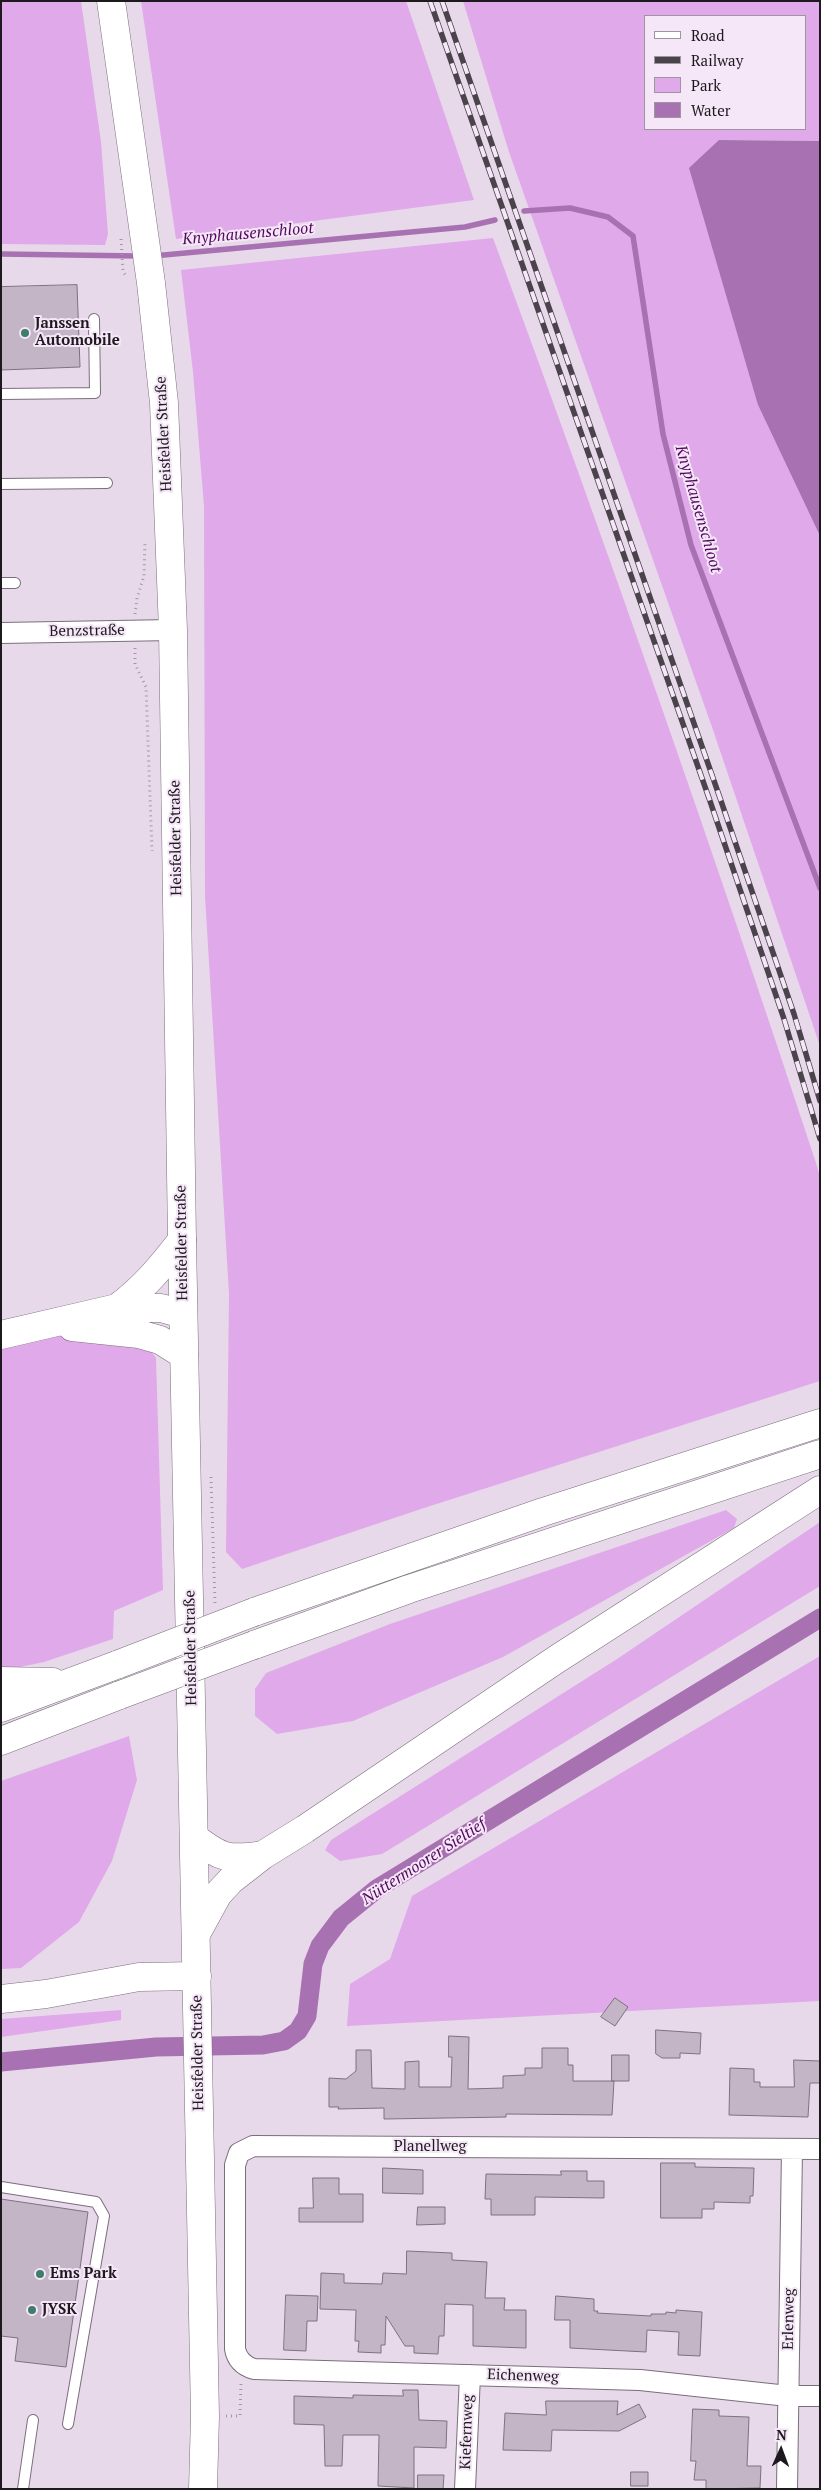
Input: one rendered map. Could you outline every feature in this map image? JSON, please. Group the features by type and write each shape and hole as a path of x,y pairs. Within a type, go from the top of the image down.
{"main road":[{"name":"Heisfelder Straße","path":"111,1 142,217 139,281 164,404 173,630 183,1314 195,1838 205,2416 204,2489"},
{"path":"117,1308 140,1291 160,1270 182,1240"},
{"path":"1,1335 117,1308 151,1307 183,1314"},
{"path":"43,1326 100,1328 139,1334 160,1340 184,1356"},
{"path":"1,1708 254,1612 543,1512 820,1423"},
{"path":"1,1741 254,1645 409,1590 820,1454"},
{"path":"196,1934 218,1894 262,1855 305,1829 557,1659 820,1490"},
{"path":"1,1681 72,1682"},
{"path":"195,1838 217,1855 240,1859 262,1855"},
{"path":"1,1999 46,1994 139,1977 197,1976"}],"street":[{"name":"Benzstraße","path":"1,633 173,630"},
{"name":"Planellweg","path":"238,2356 235,2165 239,2153 246,2148 820,2149"},
{"name":"Erlenweg","path":"787,2489 792,2149"},
{"name":"Eichenweg","path":"238,2356 254,2369 640,2380 788,2396 820,2396"},
{"name":"Kiefernweg","path":"465,2489 470,2375"}],"lane":[{"path":"1,394 95,393 94,319"},
{"path":"1,484 107,483"},
{"path":"1,583 15,583"},
{"path":"1,2187 96,2202 104,2216 68,2424"},
{"path":"23,2489 33,2420"}],"path":[{"path":"120,244 123,270 139,281"},
{"path":"145,539 144,576 137,598 134,630 135,664 146,687 152,858"},
{"path":"222,2416 240,2416 238,2356"}],"green space":[{"path":"1,1 81,1 101,142 108,234 105,245 1,244"},
{"path":"141,1 406,1 474,200 176,239"},
{"path":"463,1 820,1 820,141 719,140 758,405 820,536 820,1046 713,730 509,152"},
{"path":"493,238 659,699 816,1163 820,1177 820,1381 421,1509 242,1569 226,1552 229,1294 205,896 204,506 193,372 181,270"},
{"path":"66,1334 149,1348 156,1358 163,1590 114,1611 113,1639 44,1662 1,1671 1,1345"},
{"path":"726,1510 737,1519 734,1528 503,1657 353,1721 277,1734 255,1716 255,1689 266,1673 390,1624"},
{"path":"820,1522 820,1586 382,1854 340,1861 325,1850 331,1840 617,1659"},
{"path":"820,1656 820,2001 347,2026 350,1984 390,1959 412,1896"},
{"path":"129,1736 137,1780 112,1861 79,1922 21,1968 1,1969 1,1781"},
{"path":"121,2010 121,2020 1,2037 1,2019"}],"water":[{"path":"719,140 820,141 820,536 758,405 689,168"}],"building":[{"path":"77,285 80,367 1,370 1,287"},
{"path":"615,1998 628,2007 615,2026 601,2017"},
{"path":"656,2030 701,2033 700,2054 680,2053 680,2058 662,2058 656,2054"},
{"path":"449,2036 469,2037 468,2089 503,2088 503,2076 525,2075 525,2068 542,2068 542,2048 568,2048 568,2065 573,2065 573,2081 614,2081 612,2115 506,2114 506,2117 384,2119 384,2108 338,2109 339,2107 329,2107 329,2078 346,2079 356,2071 356,2050 371,2050 372,2088 405,2089 405,2062 419,2061 419,2087 451,2087 452,2057 449,2057"},
{"path":"612,2055 629,2055 629,2081 612,2081"},
{"path":"794,2060 820,2061 820,2083 810,2083 808,2117 729,2115 730,2068 754,2069 754,2082 760,2082 760,2087 794,2087"},
{"path":"661,2163 695,2163 695,2167 754,2168 753,2196 750,2196 750,2203 714,2202 714,2209 702,2209 702,2218 661,2218"},
{"path":"383,2168 423,2170 423,2194 383,2193"},
{"path":"561,2171 587,2171 587,2181 604,2181 604,2198 535,2197 535,2215 491,2215 491,2199 485,2199 486,2174 561,2175"},
{"path":"313,2178 339,2178 339,2194 363,2194 363,2222 299,2222 299,2208 313,2208"},
{"name":"Ems Park","path":"1,2199 88,2212 66,2367 15,2361 18,2338 1,2336"},
{"path":"418,2207 445,2207 445,2224 417,2225"},
{"path":"407,2251 452,2253 452,2260 487,2262 485,2298 505,2298 504,2310 526,2310 526,2348 473,2346 473,2305 445,2304 444,2336 439,2336 438,2354 414,2353 414,2346 405,2346 386,2316 385,2345 381,2345 381,2353 358,2352 359,2341 355,2341 356,2310 320,2309 321,2273 344,2274 344,2283 382,2284 383,2273 406,2274"},
{"path":"286,2295 318,2296 317,2321 307,2321 306,2351 284,2350"},
{"path":"556,2296 594,2299 594,2311 598,2311 597,2313 651,2316 651,2314 666,2314 666,2312 676,2313 676,2310 702,2312 700,2356 678,2355 679,2332 647,2330 646,2352 570,2348 570,2320 555,2320"},
{"path":"403,2390 418,2390 419,2420 447,2421 446,2448 414,2447 414,2488 378,2486 379,2435 343,2435 342,2466 325,2466 324,2425 294,2424 294,2396 353,2398 353,2395 403,2396"},
{"path":"546,2401 618,2401 617,2415 639,2404 646,2417 619,2431 552,2430 551,2451 503,2450 505,2413 546,2415"},
{"path":"693,2409 719,2410 719,2416 749,2417 747,2466 761,2466 760,2488 706,2489 706,2480 694,2480 696,2461 691,2461"},
{"path":"631,2472 648,2472 648,2486 631,2486"},
{"path":"418,2475 444,2475 443,2489 418,2489"}],"waterway":[{"name":"Knyphausenschloot","path":"524,211 570,208 608,217 633,236 663,434 691,545 820,888"},
{"name":"Knyphausenschloot","path":"153,256 465,227 495,220"},
{"name":"Knyphausenschloot","path":"1,254 139,256"},
{"name":"Nüttermoorer Sieltief","path":"1,2062 156,2047 263,2045 284,2041 298,2031 307,2016 313,1964 320,1946 341,1918 378,1888 820,1618"}],"railway":[{"path":"430,1 710,801 784,1019 820,1139"},
{"path":"442,1 720,798 794,1014 820,1101"}],"place":[{"name":"Janssen Automobile","path":"25,333"},
{"name":"Ems Park","path":"40,2274"},
{"name":"JYSK","path":"32,2310"}]}
